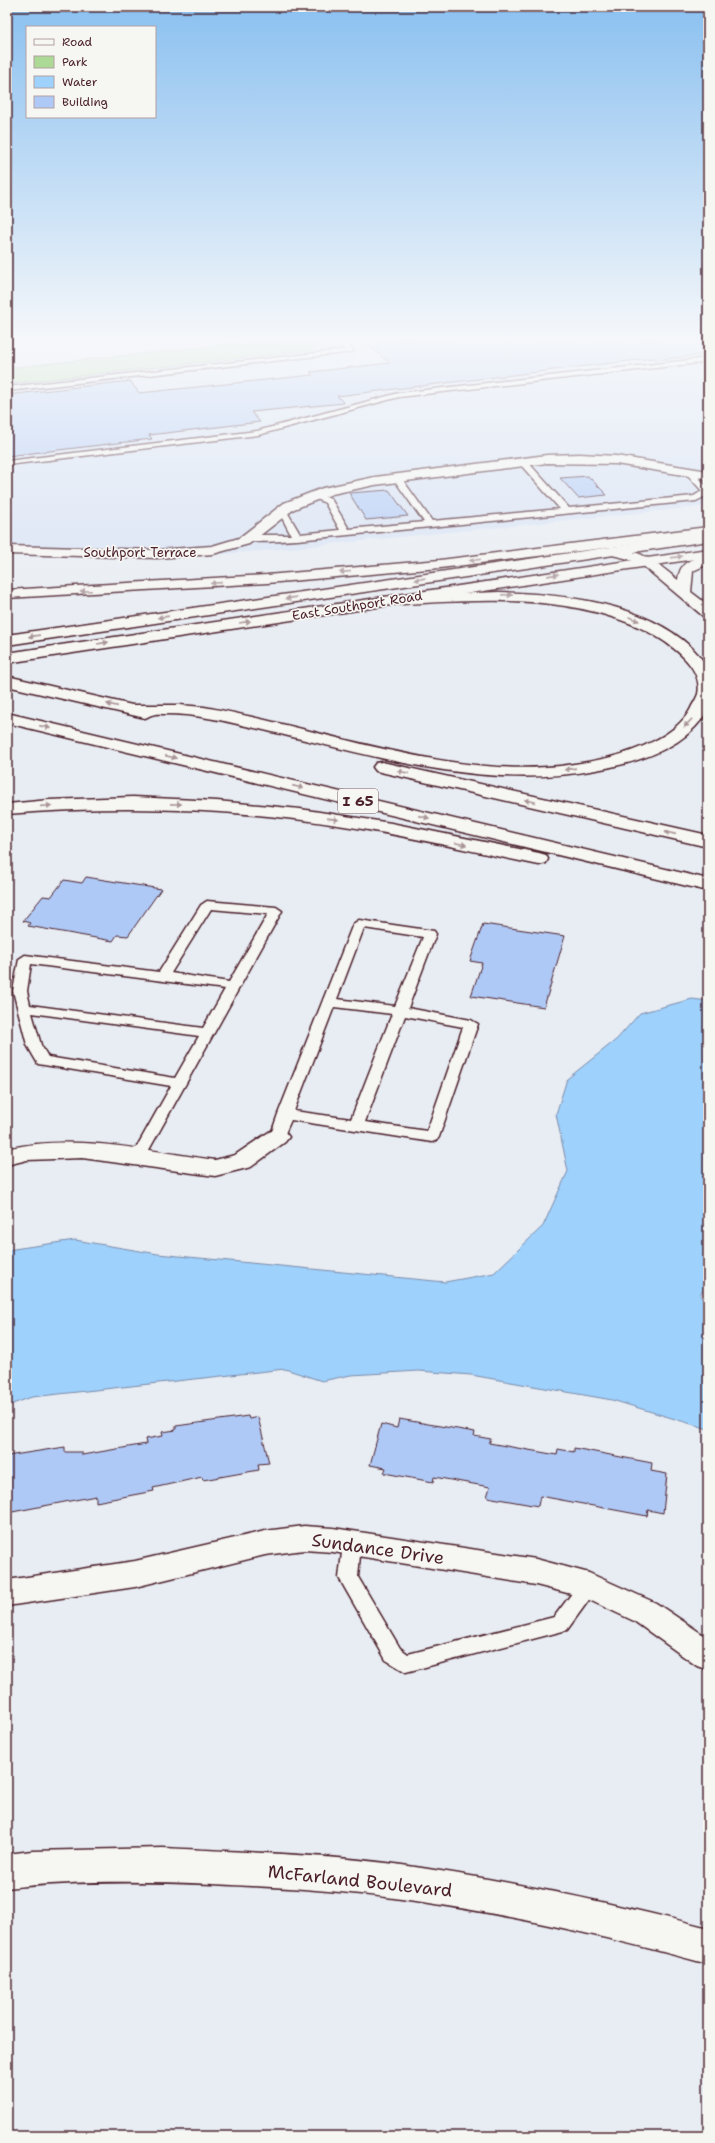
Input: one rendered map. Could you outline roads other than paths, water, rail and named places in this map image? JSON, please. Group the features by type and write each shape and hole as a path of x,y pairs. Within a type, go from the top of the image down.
{"main road":[{"name":"Southport Terrace","path":"7,550 175,554 218,549 249,538 282,510 294,503 353,485 523,462 572,458 605,459 649,464 708,475"},
{"path":"7,594 267,580 425,566 559,551 708,531"},
{"name":"East Southport Road","path":"11,640 708,537"},
{"path":"613,551 629,554 646,561 708,613"},
{"name":"East Southport Road","path":"7,658 384,600 708,553"},
{"path":"684,592 686,570 691,566 708,559"},
{"path":"131,710 194,710 435,763 493,770 545,772 610,762 630,757 667,741 679,733 697,714 706,693 704,680 692,657 680,645 632,618 589,605 548,598 505,595 384,600"},
{"name":"I 65","path":"7,681 708,842"},
{"name":"I 65","path":"7,718 708,885"},
{"path":"7,809 127,802 204,804 270,810 372,825 498,851 708,890"},
{"path":"7,1156 27,1152 82,1150 215,1168 243,1161 277,1136"},
{"name":"Sundance Drive","path":"7,1593 135,1574 265,1543 304,1538 314,1540 333,1540 536,1572 589,1586 645,1612 679,1634 708,1656"},
{"name":"McFarland Boulevard","path":"7,1871 32,1868 163,1865 279,1870 394,1881 511,1900 648,1930 708,1946"}],"lane":[{"path":"7,464 209,439"},
{"path":"523,462 567,511"},
{"path":"249,538 275,539 696,498 707,492 689,472"},
{"path":"397,478 430,524"},
{"path":"315,496 328,501 346,532"},
{"path":"282,510 297,537"},
{"path":"138,1157 235,987 276,911 207,905 163,976"},
{"path":"277,1136 359,924 430,934 356,1125"},
{"path":"180,1083 43,1061 34,1045 20,992 25,959 163,976 235,987"},
{"path":"286,1114 432,1137 471,1024 400,1011 329,1002"},
{"path":"24,1008 208,1033"},
{"path":"352,1544 348,1578 393,1654 406,1663 560,1624 589,1586"}],"water":[{"path":"692,999 708,1001 708,1281 700,1295 708,1308 708,1429 612,1400 471,1375 419,1371 351,1375 322,1381 285,1369 32,1397 7,1406 7,1250 75,1240 158,1254 445,1282 494,1273 543,1226 568,1171 556,1114 567,1079 617,1039 640,1013"}]}
